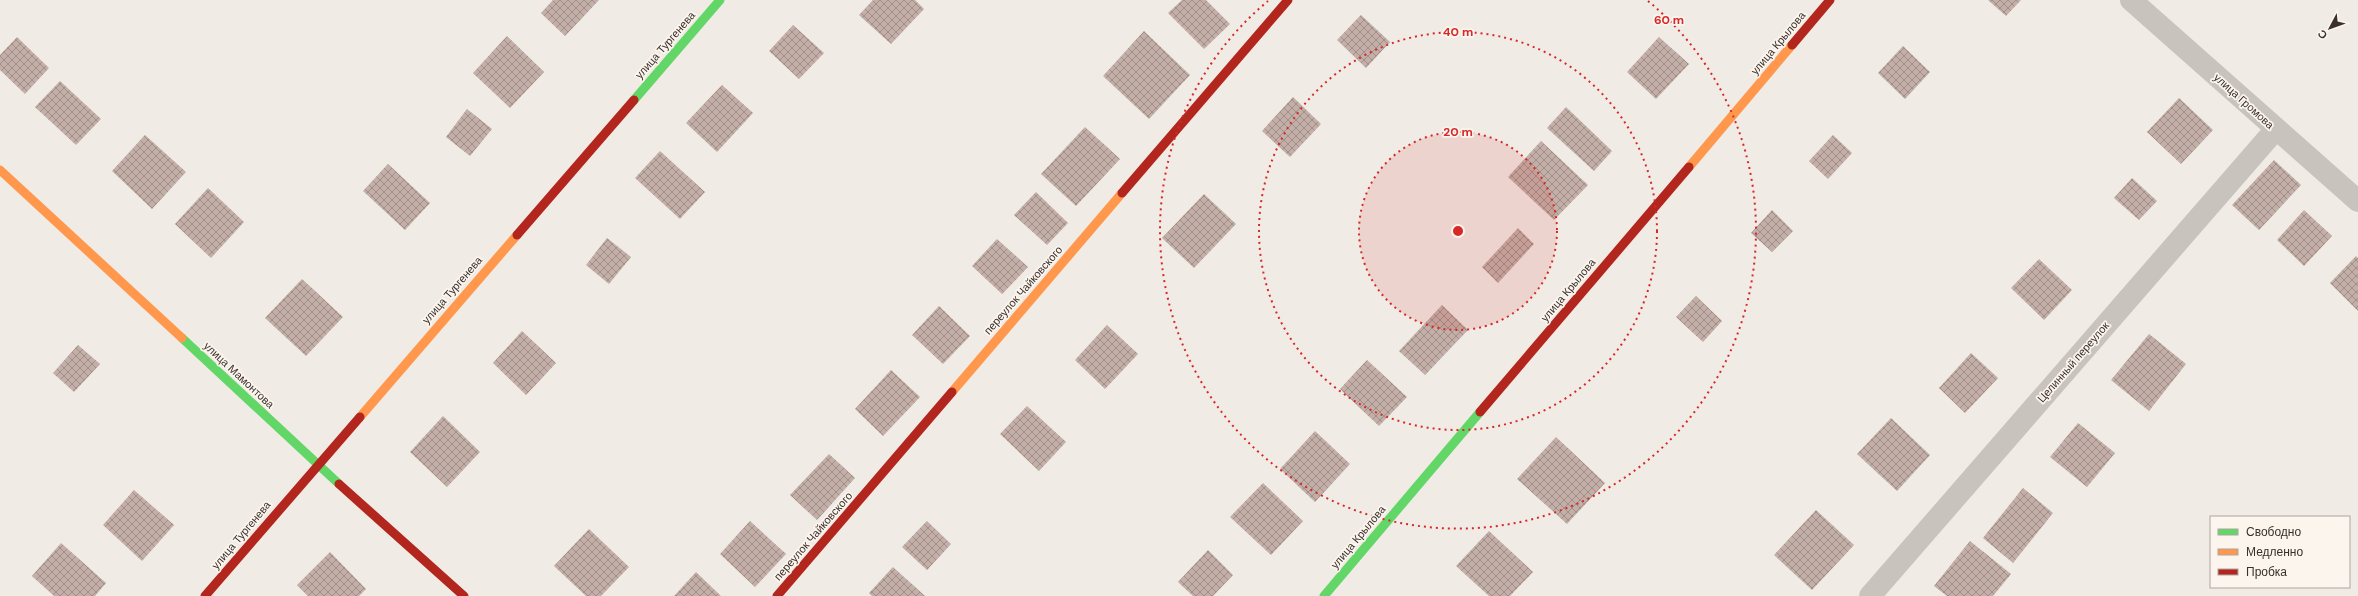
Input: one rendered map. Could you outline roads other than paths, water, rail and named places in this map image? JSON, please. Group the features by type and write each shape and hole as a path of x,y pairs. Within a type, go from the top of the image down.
{"street":[{"name":"улица Тургенева","path":"205,596 317,464 720,0"},
{"name":"переулок Чайковского","path":"777,596 1288,0"},
{"name":"улица Крылова","path":"1324,596 1830,0"},
{"name":"улица Громова","path":"2131,0 2358,201"},
{"name":"Целинный переулок","path":"1870,596 2276,129"},
{"name":"улица Мамонтова","path":"0,170 317,464 464,596"}]}
